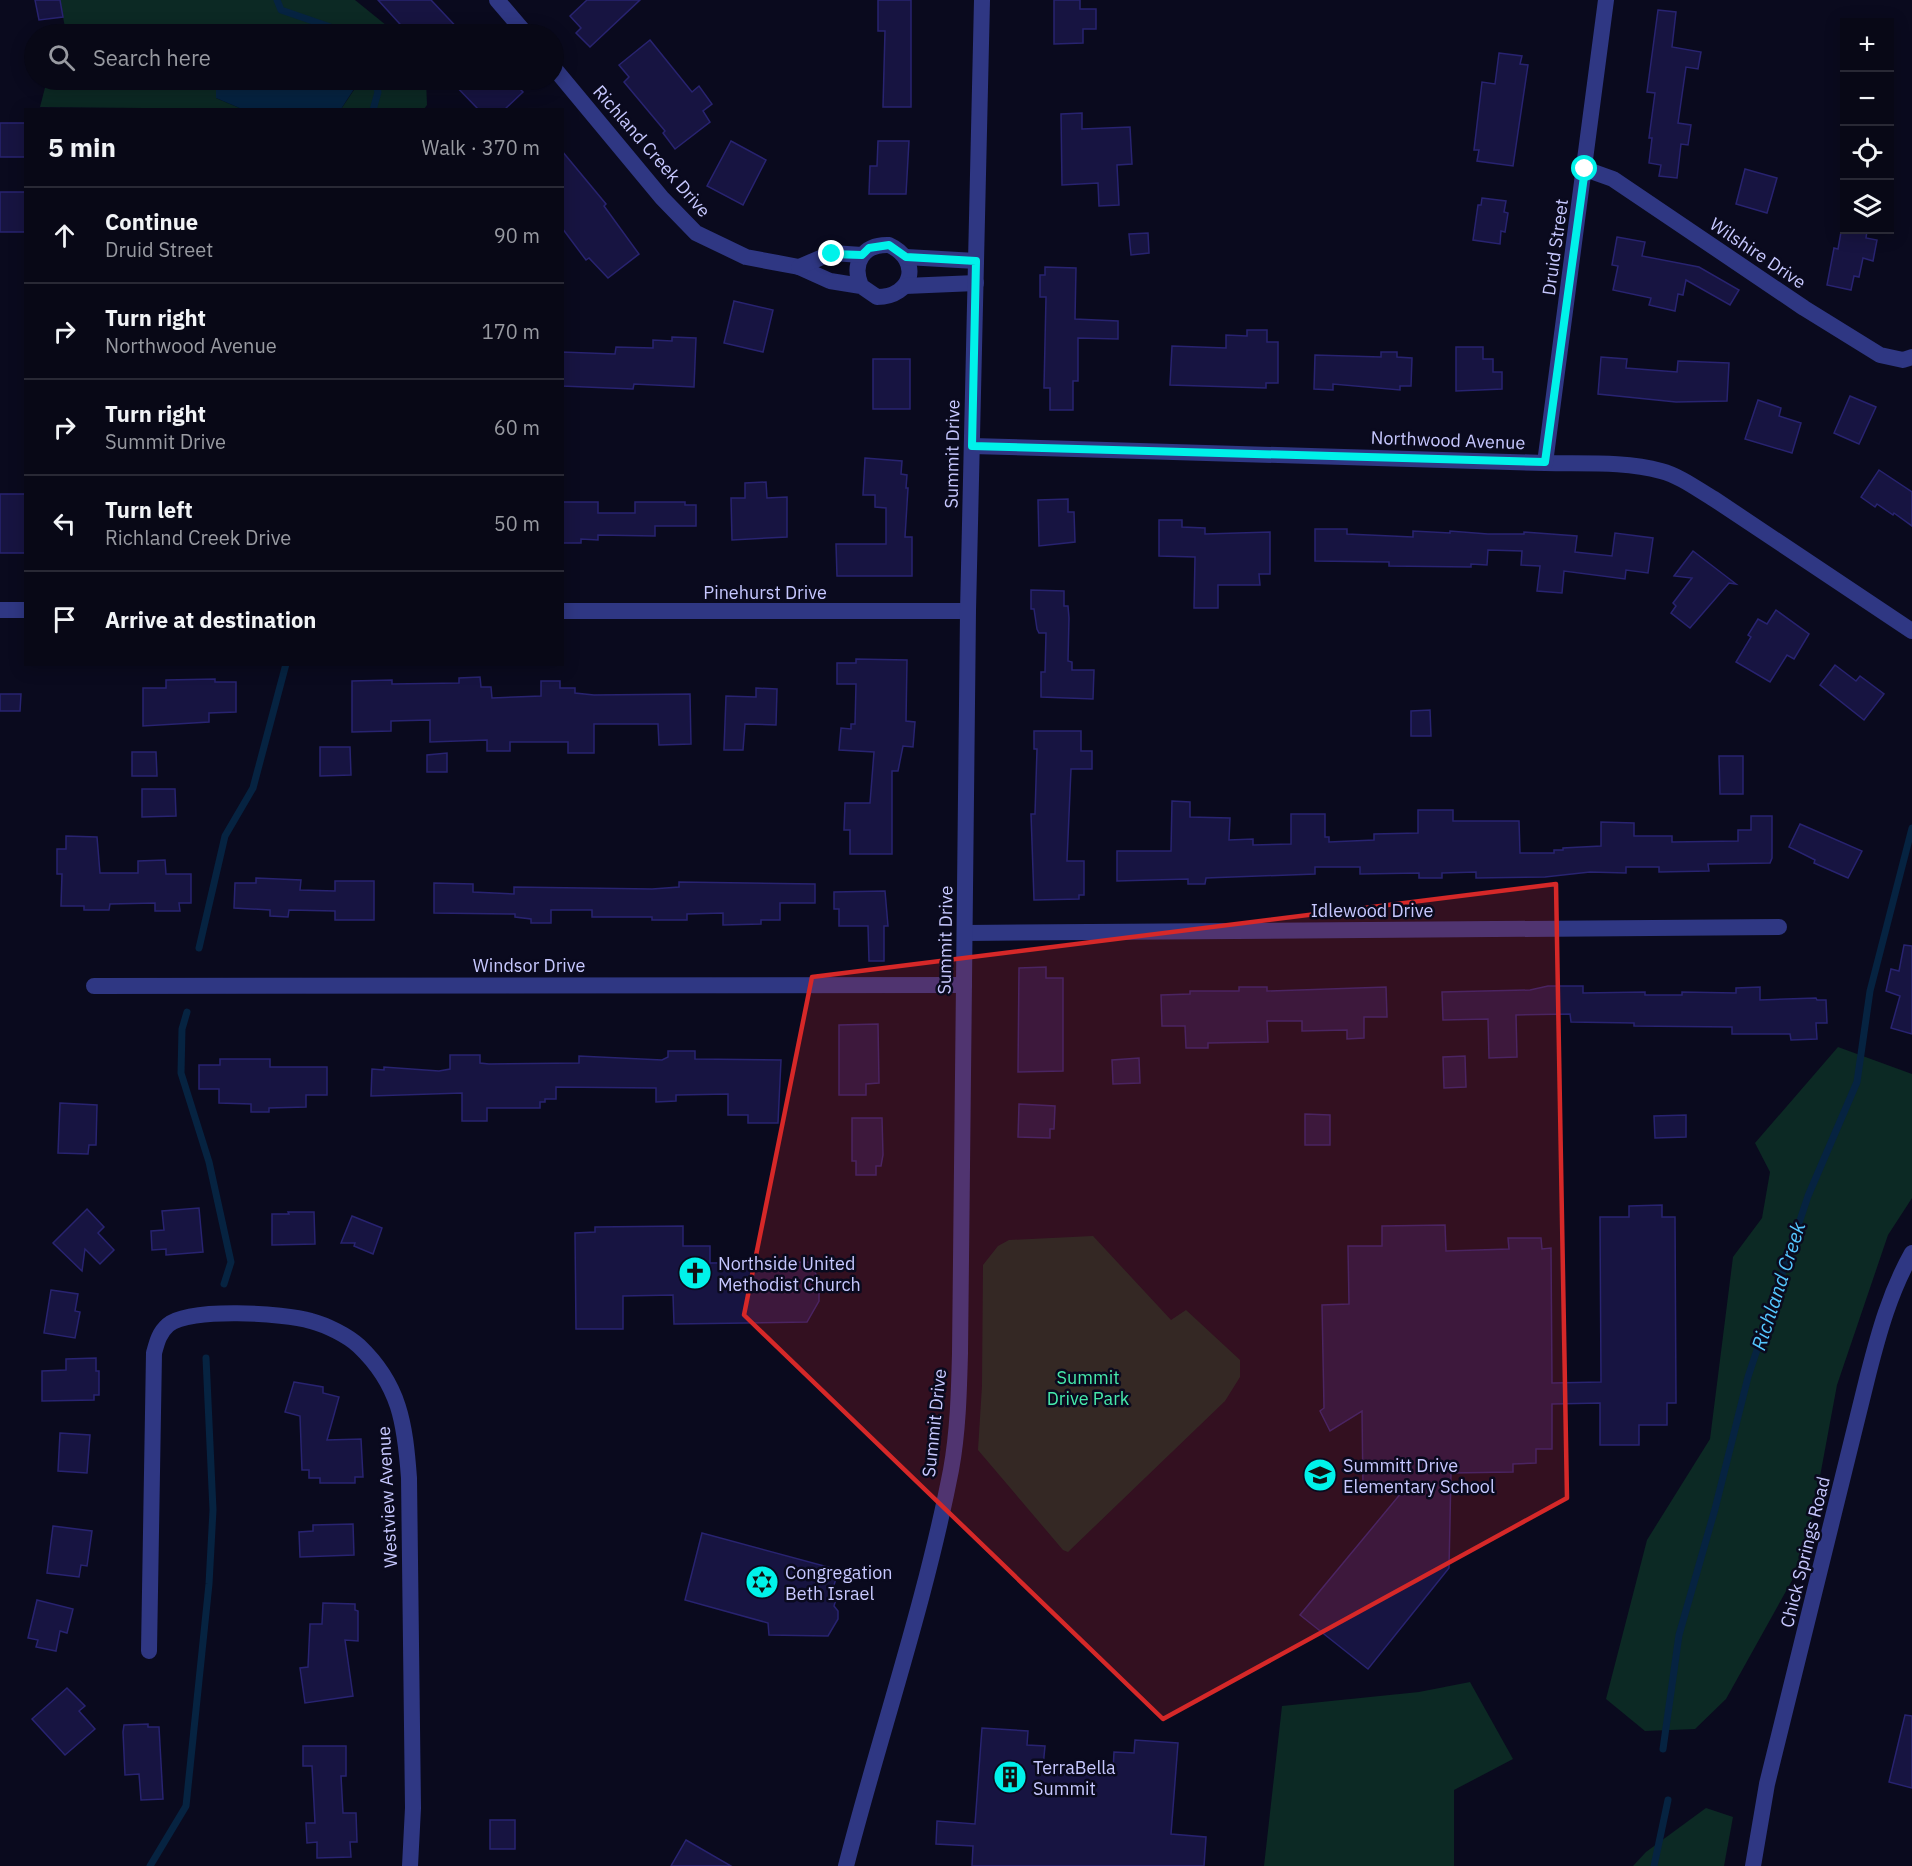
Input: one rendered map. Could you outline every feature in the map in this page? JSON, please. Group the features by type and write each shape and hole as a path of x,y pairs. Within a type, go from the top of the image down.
{"street":[{"path":"497,0 517,24"},
{"name":"Summit Drive","path":"846,1866 923,1584 951,1470 956,1438 960,1341 968,611 982,0"},
{"name":"Druid Street","path":"1545,462 1606,0"},
{"name":"Richland Creek Drive","path":"564,80 662,198 696,233 746,257 799,267 830,281 861,286 878,297 898,294 905,286 976,283"},
{"name":"Wilshire Drive","path":"1585,169 1613,179 1804,308 1880,355 1903,360 1912,357"},
{"path":"861,286 856,276 857,265 862,255 869,248 889,245 906,257 910,266 905,286"},
{"path":"799,267 832,254 862,255"},
{"path":"906,257 976,261"},
{"name":"Northwood Avenue","path":"972,446 1545,462 1634,467 1661,471 1682,480 1912,631"},
{"path":"0,610 24,610"},
{"name":"Pinehurst Drive","path":"564,611 968,611"},
{"name":"Idlewood Drive","path":"965,933 1779,927"},
{"name":"Windsor Drive","path":"94,986 964,985"},
{"name":"Chick Springs Road","path":"1753,1866 1767,1784 1868,1375 1884,1315 1899,1277 1912,1253"},
{"name":"Westview Avenue","path":"149,1652 154,1353 158,1336 169,1324 184,1317 280,1314 312,1321 357,1344 375,1364 389,1385 399,1403 405,1427 409,1478 413,1808 410,1866"}],"highlighted area":[{"path":"1556,884 1567,1498 1163,1719 744,1315 812,977"}],"green space":[{"path":"60,0 355,0 385,24 64,24"},
{"path":"44,90 216,90 216,98 240,108 141,108 40,107"},
{"path":"354,90 426,90 427,105 425,108 342,108"},
{"path":"1838,1047 1912,1074 1912,1198 1888,1235 1837,1385 1805,1557 1726,1699 1695,1729 1645,1731 1606,1699 1647,1540 1710,1439 1733,1257 1762,1218 1770,1172 1755,1143"},
{"name":"Summit Drive Park","path":"1093,1236 1171,1320 1186,1310 1240,1360 1240,1377 1225,1401 1068,1552 1063,1550 978,1450 982,1386 983,1265 998,1246 1009,1240"},
{"path":"1470,1682 1513,1759 1454,1790 1454,1866 1264,1866 1282,1706 1419,1692"},
{"path":"1706,1808 1733,1817 1724,1866 1633,1866 1646,1852"}],"water":[{"path":"216,90 353,90 342,108 240,108 216,98"}],"building":[{"path":"35,0 60,0 63,17 39,20"},
{"path":"378,0 431,0 454,24 400,24"},
{"path":"587,0 640,0 590,47 576,33 581,28 570,16"},
{"path":"878,0 911,0 911,107 883,107 885,31 878,31"},
{"path":"1054,0 1080,0 1080,9 1096,9 1096,29 1083,29 1083,43 1054,44"},
{"path":"1658,10 1676,12 1672,47 1701,52 1698,69 1686,67 1678,123 1691,125 1688,145 1681,144 1677,178 1659,176 1661,165 1649,163 1652,138 1649,138 1655,93 1647,92"},
{"path":"650,40 692,92 699,86 712,104 703,111 710,122 675,149 663,133 665,131 624,82 629,77 619,65"},
{"path":"1499,53 1522,56 1520,64 1528,65 1513,166 1477,161 1479,150 1474,150 1482,82 1495,84"},
{"path":"460,90 521,90 523,92 506,108 477,108"},
{"path":"1082,113 1082,129 1130,127 1132,164 1117,165 1119,205 1099,206 1098,183 1062,185 1061,114"},
{"path":"0,123 24,123 24,157 0,157"},
{"path":"731,141 766,160 743,205 707,186"},
{"path":"878,141 909,141 906,194 869,194 870,166 877,166"},
{"path":"564,153 606,204 604,206 639,254 608,278 589,258 586,260 564,231"},
{"path":"1745,169 1777,178 1767,213 1736,204"},
{"path":"0,192 24,192 24,232 0,232"},
{"path":"1482,198 1506,201 1504,212 1508,213 1505,232 1501,231 1500,244 1473,240 1478,205 1481,205"},
{"path":"1148,233 1149,253 1131,255 1129,234"},
{"path":"1841,234 1867,234 1866,238 1877,240 1873,261 1863,258 1859,277 1854,276 1851,290 1827,285 1834,248 1838,249"},
{"path":"1617,237 1645,242 1642,256 1699,267 1739,290 1730,305 1686,280 1683,295 1678,294 1675,311 1649,305 1651,298 1613,290 1618,266 1612,265"},
{"path":"1045,267 1076,268 1075,319 1118,321 1118,339 1078,338 1078,381 1073,381 1073,410 1050,410 1050,388 1044,388 1046,297 1040,297 1040,275 1045,275"},
{"path":"734,301 773,310 763,352 724,343"},
{"path":"1247,330 1267,330 1267,342 1278,342 1278,383 1266,383 1266,388 1170,385 1172,346 1226,348 1226,335 1247,336"},
{"path":"672,337 696,338 694,387 634,384 633,389 564,386 564,352 615,354 616,347 653,348 653,340 672,341"},
{"path":"1456,347 1483,347 1483,359 1493,359 1493,372 1502,372 1502,389 1456,391"},
{"path":"1381,352 1397,352 1397,357 1412,358 1411,386 1400,386 1400,390 1333,384 1333,390 1314,389 1315,355 1381,357"},
{"path":"1601,357 1627,359 1626,368 1677,372 1678,361 1729,363 1727,401 1676,402 1598,394"},
{"path":"873,359 910,359 910,409 873,409"},
{"path":"1850,396 1876,407 1859,444 1834,433"},
{"path":"1758,400 1781,408 1779,416 1801,423 1792,453 1745,439"},
{"path":"865,458 902,461 901,474 907,475 905,537 912,537 912,576 837,576 836,544 886,544 886,508 875,507 875,495 863,495"},
{"path":"1879,470 1912,492 1912,526 1894,513 1893,515 1877,504 1875,507 1861,497"},
{"path":"766,482 767,498 787,497 787,537 732,540 731,498 745,498 745,483"},
{"path":"0,494 24,494 24,553 0,553"},
{"path":"1068,499 1068,512 1074,512 1075,542 1039,546 1038,500"},
{"path":"564,502 598,502 598,513 635,513 635,502 685,502 685,505 696,505 696,526 655,526 655,536 598,535 598,540 581,539 581,543 564,543"},
{"path":"1159,520 1182,520 1182,527 1205,528 1205,534 1270,532 1270,574 1259,574 1260,585 1218,585 1218,608 1194,608 1195,557 1159,556"},
{"path":"1315,529 1347,529 1347,534 1413,537 1413,531 1488,534 1524,534 1524,532 1577,536 1575,552 1612,556 1615,533 1653,538 1648,573 1626,570 1625,579 1564,571 1562,593 1537,591 1540,566 1521,565 1522,551 1488,550 1487,565 1471,564 1471,567 1389,566 1389,562 1315,561"},
{"path":"1693,551 1736,584 1729,583 1690,628 1671,613 1676,606 1673,603 1692,578 1674,576"},
{"path":"1031,590 1064,591 1064,606 1068,606 1069,618 1068,661 1072,662 1072,670 1094,670 1093,699 1041,697 1041,672 1045,672 1046,633 1039,633 1037,629 1034,609 1031,609"},
{"path":"1776,610 1809,634 1794,659 1787,655 1770,682 1736,662 1751,637 1748,635 1758,619 1767,624"},
{"path":"856,659 907,660 906,721 915,722 913,747 903,746 898,771 892,771 892,854 850,854 850,830 844,830 845,803 870,803 874,752 839,750 841,728 851,729 851,724 855,724 856,684 837,684 837,663 856,663"},
{"path":"1835,665 1856,681 1860,676 1884,694 1864,720 1820,685"},
{"path":"480,677 481,687 491,687 492,698 541,696 541,681 560,681 560,688 575,688 575,693 594,695 690,694 691,744 659,745 658,724 594,724 594,753 568,753 568,742 510,742 510,751 487,751 487,740 430,742 430,720 391,721 391,731 352,732 352,681 392,680 392,684 459,683 459,678"},
{"path":"215,679 215,682 236,682 236,712 209,713 209,722 143,726 143,688 166,688 166,680"},
{"path":"756,688 777,689 776,725 745,724 743,750 724,750 726,696 756,697"},
{"path":"0,694 21,694 20,711 0,711"},
{"path":"1430,710 1431,736 1411,736 1411,711"},
{"path":"1034,731 1081,731 1081,751 1092,751 1092,769 1071,769 1067,861 1084,861 1084,895 1079,895 1079,899 1034,900 1031,814 1035,814 1037,749 1034,749"},
{"path":"320,747 350,747 351,775 320,776"},
{"path":"132,752 156,752 157,776 132,776"},
{"path":"447,753 447,772 427,772 427,755"},
{"path":"1719,756 1743,756 1743,794 1720,794"},
{"path":"142,789 175,789 176,816 142,817"},
{"path":"1172,801 1190,802 1190,817 1230,818 1229,840 1253,839 1253,845 1291,844 1291,814 1325,814 1325,837 1329,837 1329,842 1374,840 1374,834 1418,833 1418,810 1453,810 1453,821 1519,821 1520,853 1554,853 1554,850 1563,850 1563,848 1601,846 1601,822 1634,823 1634,836 1672,836 1672,842 1738,841 1738,830 1751,830 1751,816 1772,816 1772,858 1770,863 1708,864 1709,871 1659,872 1659,867 1626,867 1626,873 1590,872 1545,877 1476,878 1476,872 1442,873 1442,878 1419,878 1419,873 1360,874 1360,867 1315,867 1315,874 1206,878 1205,884 1188,884 1188,879 1117,881 1117,851 1171,851"},
{"path":"1800,824 1862,851 1848,878 1814,863 1815,860 1789,847"},
{"path":"66,836 97,837 100,873 138,873 138,861 165,860 166,874 191,874 191,903 179,903 180,911 155,911 155,903 110,904 109,910 84,910 84,906 61,906 62,874 57,874 57,849 66,849"},
{"path":"256,878 301,880 300,890 335,891 335,881 374,881 374,920 335,920 335,911 289,910 288,917 270,916 270,910 234,908 235,883 256,883"},
{"path":"679,882 815,884 815,903 780,903 780,920 761,920 761,924 723,925 723,913 687,914 687,920 652,920 652,917 592,917 592,910 551,910 551,923 531,923 531,919 515,917 515,914 434,913 434,883 473,884 473,892 514,894 514,887 652,889 679,887"},
{"path":"885,891 888,926 884,926 884,961 869,961 868,926 839,926 839,909 834,909 834,892"},
{"path":"1904,945 1912,946 1912,1034 1891,1028 1900,996 1886,991 1891,969 1899,971"},
{"path":"1046,967 1046,978 1063,978 1063,1071 1018,1072 1019,968"},
{"path":"1548,986 1583,986 1583,993 1645,992 1645,995 1682,995 1682,992 1736,993 1736,988 1760,987 1760,1000 1816,998 1826,1000 1827,1023 1816,1023 1817,1039 1791,1040 1790,1034 1732,1034 1732,1027 1634,1026 1634,1023 1571,1022 1570,1014 1516,1015 1517,1057 1489,1058 1488,1019 1443,1020 1442,992 1530,990"},
{"path":"1239,987 1267,987 1267,991 1386,987 1387,1017 1364,1017 1364,1038 1347,1039 1347,1030 1302,1031 1302,1021 1267,1021 1268,1042 1208,1043 1208,1048 1186,1048 1185,1026 1162,1026 1161,995 1190,994 1190,991 1239,991"},
{"path":"878,1024 879,1083 866,1084 866,1095 839,1095 839,1025"},
{"path":"668,1051 695,1051 695,1059 781,1060 778,1123 748,1123 748,1115 728,1115 728,1094 676,1095 676,1101 656,1102 656,1088 556,1087 556,1099 545,1099 545,1102 540,1102 540,1108 487,1108 487,1121 462,1121 462,1093 371,1096 372,1069 384,1070 384,1067 439,1071 450,1069 450,1055 480,1055 480,1063 489,1064 579,1063 579,1056 662,1060 668,1057"},
{"path":"1465,1056 1466,1087 1444,1088 1443,1057"},
{"path":"1139,1058 1140,1083 1113,1084 1112,1060"},
{"path":"220,1059 270,1059 270,1067 327,1067 327,1095 306,1095 306,1107 269,1108 269,1112 251,1112 251,1104 219,1103 219,1089 199,1089 199,1065 220,1065"},
{"path":"60,1103 97,1105 96,1145 89,1145 88,1154 58,1153"},
{"path":"1019,1104 1055,1106 1054,1129 1050,1129 1050,1138 1018,1137"},
{"path":"1305,1114 1330,1115 1330,1145 1305,1145"},
{"path":"1686,1115 1686,1137 1655,1138 1654,1116"},
{"path":"852,1118 882,1118 883,1155 881,1166 876,1166 876,1175 856,1175 856,1161 852,1161"},
{"path":"1662,1205 1662,1217 1675,1217 1676,1403 1667,1403 1667,1425 1639,1425 1639,1445 1600,1445 1600,1403 1552,1404 1552,1449 1536,1449 1536,1463 1513,1464 1513,1472 1451,1473 1449,1568 1368,1669 1300,1615 1402,1492 1363,1490 1362,1411 1330,1431 1320,1411 1324,1408 1322,1305 1349,1304 1348,1246 1382,1246 1382,1226 1445,1225 1446,1251 1509,1249 1508,1238 1541,1238 1542,1249 1551,1248 1552,1383 1601,1382 1600,1217 1629,1217 1629,1206"},
{"path":"199,1208 203,1252 166,1255 166,1249 152,1250 151,1231 164,1230 162,1211"},
{"path":"87,1209 104,1227 98,1233 114,1250 100,1264 85,1249 82,1271 53,1243"},
{"path":"288,1212 314,1212 315,1244 272,1245 272,1214 289,1214"},
{"path":"352,1216 382,1228 373,1254 354,1246 355,1243 341,1243"},
{"name":"Northside United Methodist Church","path":"683,1226 683,1246 710,1246 710,1263 811,1262 819,1282 819,1301 807,1322 674,1324 673,1295 623,1296 623,1329 576,1329 575,1233 595,1232 595,1227"},
{"path":"51,1290 78,1294 75,1311 80,1312 75,1338 44,1333"},
{"path":"96,1358 96,1371 99,1371 99,1395 94,1395 94,1400 42,1401 42,1371 66,1370 66,1359"},
{"path":"294,1382 323,1387 323,1393 339,1397 327,1440 361,1439 363,1477 355,1477 355,1483 320,1483 320,1478 309,1478 309,1470 302,1470 300,1416 285,1412"},
{"path":"60,1433 90,1435 87,1473 58,1471"},
{"path":"353,1524 354,1555 300,1557 299,1532 313,1531 313,1525"},
{"path":"53,1526 92,1531 87,1566 81,1565 79,1577 47,1573"},
{"name":"Congregation Beth Israel","path":"702,1533 839,1570 831,1594 837,1596 834,1606 838,1611 838,1619 828,1636 769,1635 768,1623 685,1600"},
{"path":"37,1600 73,1609 67,1633 60,1631 56,1651 36,1647 38,1640 28,1638"},
{"path":"323,1603 355,1604 355,1610 358,1611 358,1641 345,1640 353,1696 305,1703 300,1668 308,1667 310,1624 322,1624"},
{"path":"67,1688 85,1706 79,1711 95,1729 65,1755 32,1719"},
{"path":"1905,1715 1912,1716 1912,1788 1889,1782"},
{"path":"148,1724 148,1727 159,1727 163,1799 141,1800 139,1774 125,1775 124,1725"},
{"name":"TerraBella Summit","path":"982,1728 1028,1731 1027,1745 1045,1746 1043,1767 1113,1771 1114,1752 1134,1753 1135,1740 1178,1743 1171,1834 1206,1837 1204,1866 972,1866 973,1846 936,1844 937,1821 975,1824"},
{"path":"303,1746 346,1746 346,1776 341,1776 343,1813 356,1813 357,1842 350,1842 351,1857 317,1858 317,1842 307,1843 306,1823 315,1823 312,1766 303,1766"},
{"path":"490,1820 515,1820 515,1849 490,1849"},
{"path":"686,1840 731,1866 671,1866"}],"waterway":[{"path":"277,0 281,10 322,24"},
{"path":"374,108 377,90"},
{"path":"199,948 225,836 253,788 285,666"},
{"name":"Richland Creek","path":"1663,1749 1679,1635 1715,1509 1748,1377 1808,1196 1857,1082 1870,991 1912,828"},
{"path":"187,1012 182,1029 181,1073 209,1162 231,1262 224,1284"},
{"path":"150,1866 186,1806 209,1584 213,1510 206,1358"},
{"name":"Richland Creek","path":"1654,1866 1668,1800"}],"place":[{"name":"Northside United Methodist Church","path":"695,1273"},
{"name":"Summitt Drive Elementary School","path":"1320,1475"},
{"name":"Congregation Beth Israel","path":"762,1582"},
{"name":"TerraBella Summit","path":"1010,1777"}],"route":[{"path":"832,254 862,255 869,248 879,244 899,249 906,257 976,261 972,446 1545,462 1585,169"}]}
